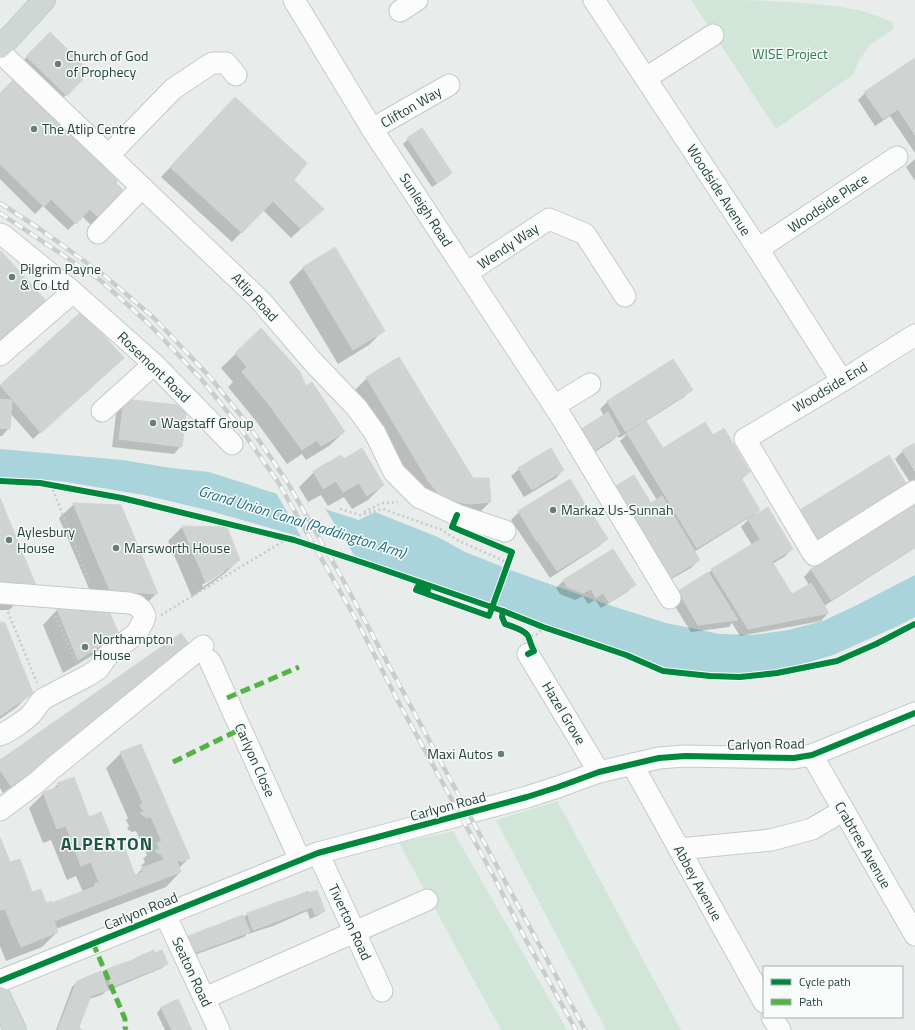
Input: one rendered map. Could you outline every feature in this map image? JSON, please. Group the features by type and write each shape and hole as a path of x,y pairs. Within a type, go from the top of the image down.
{"main road":[{"path":"0,47 44,0"},
{"path":"0,998 11,1028"}],"street":[{"name":"Sunleigh Road","path":"294,0 372,129 558,412 670,598"},
{"name":"Woodside Avenue","path":"594,0 758,249 842,381"},
{"path":"646,78 713,35"},
{"name":"Atlip Road","path":"0,52 260,300 313,362 357,408 375,433 394,472 419,497 457,515 505,530"},
{"path":"108,155 173,89 212,63 226,63 236,75"},
{"name":"Clifton Way","path":"372,129 449,85"},
{"name":"Woodside Place","path":"758,249 897,157"},
{"path":"98,233 142,187"},
{"name":"Wendy Way","path":"467,273 549,219 585,234 626,296"},
{"name":"Rosemont Road","path":"0,234 73,292 154,364 232,444"},
{"path":"0,355 73,292"},
{"name":"Woodside End","path":"915,335 745,439 814,555 915,491"},
{"path":"102,411 154,364"},
{"path":"558,412 590,384"},
{"path":"0,735 6,733 32,713 43,699 98,669 109,654 136,634 143,622 144,616 142,610 136,605 129,603 1,593"},
{"name":"Hazel Grove","path":"527,641 599,772"},
{"name":"Carlyon Close","path":"0,810 53,768 207,654 309,856"},
{"name":"Carlyon Road","path":"0,981 309,856 523,790 558,787 599,772 659,758 685,756 794,758 812,755 915,713"},
{"name":"Crabtree Avenue","path":"812,755 915,935"},
{"name":"Abbey Avenue","path":"632,764 763,1000"},
{"path":"679,849 771,840 812,829 844,810"},
{"name":"Tiverton Road","path":"309,856 355,932 382,991"},
{"path":"205,998 427,900"},
{"name":"Seaton Road","path":"165,914 220,1030"},
{"path":"773,1018 780,1030"}],"path":[{"path":"48,484 59,486"},
{"path":"48,484 97,600"},
{"path":"360,515 382,502 410,501 419,497"},
{"path":"340,509 360,515 382,509 442,530 457,540 507,562"},
{"path":"280,537 294,540"},
{"path":"1,593 38,686"},
{"path":"46,596 79,668"},
{"path":"536,624 550,630"},
{"path":"527,641 537,635 543,627"}],"green space":[{"name":"WISE Project","path":"691,0 775,1 817,4 859,10 893,22 893,29 870,45 858,62 854,74 776,129"},
{"path":"558,801 681,1030 606,1030 496,820"},
{"path":"453,831 567,1030 501,1030 399,843"}],"water":[{"name":"Grand Union Canal (Paddington Arm)","path":"0,449 123,460 171,468 209,472 359,520 375,512 438,537 465,552 513,571 606,604 666,623 720,634 753,635 788,630 823,621 915,575 915,617 833,655 787,669 747,673 709,673 666,668 642,658 477,602 298,536 207,510 144,495 60,481 0,477"}],"pier":[{"path":"275,491 324,507 356,558 303,540"}],"building":[{"name":"Church of God of Prophecy","path":"50,32 90,72 67,96 26,56"},
{"path":"915,58 915,135 898,109 883,119 864,92"},
{"name":"The Atlip Centre","path":"16,77 119,179 116,183 125,192 99,218 90,209 76,224 51,199 44,207 0,164 0,93"},
{"path":"235,97 307,163 294,180 324,209 301,229 273,201 242,233 170,167"},
{"path":"422,128 437,150 422,160 407,138"},
{"path":"437,150 452,173 437,183 422,160"},
{"path":"335,247 385,331 353,350 303,267"},
{"name":"Pilgrim Payne & Co Ltd","path":"1,251 48,303 0,346 0,252"},
{"path":"82,311 124,358 41,433 0,385"},
{"path":"261,328 300,372 306,386 312,382 345,432 321,446 317,440 302,450 270,406 242,372 247,367 235,353"},
{"path":"399,357 473,478 489,478 491,502 470,504 451,501 438,493 429,482 366,377"},
{"path":"673,359 693,390 626,432 607,401"},
{"path":"0,399 12,400 10,429 0,428"},
{"name":"Wagstaff Group","path":"124,399 187,406 182,447 119,439"},
{"path":"608,412 620,434 589,454 575,433"},
{"path":"646,421 663,448 705,422 713,435 724,428 750,472 741,478 760,510 697,548 627,433"},
{"path":"915,443 915,471 902,450"},
{"path":"362,448 384,485 367,496 359,483 343,492 336,481 323,489 313,471 341,455 344,459"},
{"path":"551,448 564,470 532,490 518,468"},
{"path":"889,455 910,490 821,544 800,510"},
{"path":"634,475 651,503 662,496 700,560 667,580 612,488"},
{"name":"Markaz Us-Sunnah","path":"570,479 588,509 537,542 518,511"},
{"name":"Aylesbury House","path":"0,498 36,585 0,583"},
{"path":"915,502 915,547 831,600 811,569"},
{"name":"Marsworth House","path":"73,503 121,505 158,594 110,591"},
{"path":"768,507 793,549 773,561 748,519"},
{"path":"589,509 608,539 557,571 538,542"},
{"path":"182,526 227,527 240,560 206,583"},
{"path":"759,540 792,594 811,583 829,613 748,629 711,569"},
{"path":"613,549 636,585 609,602 603,593 596,598 591,589 583,593 567,587 563,580"},
{"path":"708,572 738,620 698,625 678,591"},
{"name":"Northampton House","path":"57,609 109,611 119,634 78,660"},
{"path":"0,622 5,623 33,693 0,716"},
{"path":"181,633 192,648 94,718 98,725 11,786 0,770 0,760"},
{"path":"141,744 190,858 181,862 180,860 177,861 181,872 54,921 58,932 21,947 5,909 0,910 0,837 10,862 20,859 32,892 41,889 46,903 51,901 52,903 96,886 94,884 99,882 91,862 81,866 66,826 57,829 43,792 59,787 57,783 74,777 89,817 101,812 117,852 125,849 135,875 143,872 141,868 164,860 162,855 155,851 160,849 157,843 162,841 151,817 147,818 140,813 144,812 140,805 143,803 120,752"},
{"path":"317,890 325,911 315,915 312,907 302,911 296,896 308,891 309,893"},
{"path":"296,896 302,911 290,916 284,900"},
{"path":"284,900 290,916 278,921 272,904"},
{"path":"272,904 278,921 265,926 259,909"},
{"path":"259,909 265,926 253,930 247,913"},
{"path":"243,915 250,932 236,937 229,920"},
{"path":"229,920 236,937 225,942 218,925"},
{"path":"218,925 225,942 213,946 206,929"},
{"path":"206,929 213,946 191,954 184,938"},
{"path":"154,950 155,953 162,950 168,964 149,972 142,955"},
{"path":"142,955 149,972 136,977 130,961"},
{"path":"130,961 136,977 124,982 118,965"},
{"path":"118,965 124,982 112,987 105,970"},
{"path":"101,971 108,990 91,996 79,1027 82,1030 59,1030 58,1029 77,981"},
{"path":"178,999 184,1012 167,1020 161,1007"},
{"path":"184,1012 189,1024 176,1030 172,1030 167,1020"},
{"path":"189,1024 192,1030 176,1030"}],"railway":[{"path":"0,203 40,229 105,276 153,317 209,376 247,423 286,480 337,569 585,1030"},
{"path":"0,213 100,280 148,323 202,380 238,425 278,482 358,623 399,703 576,1030"}],"marked path":[{"path":"227,698 299,667"},
{"path":"173,762 241,729"},
{"path":"93,943 125,1019 126,1030"}],"cycle path":[{"path":"0,481 40,483 122,498 294,540 503,611 543,627 626,655 663,671 710,676 740,677 777,673 837,661 876,644 915,624"},
{"path":"428,590 418,586 416,590 489,616 512,552 452,527 457,515"},
{"path":"503,611 502,617 505,624 521,630 528,636 534,651 528,654"},
{"path":"0,981 318,853 527,797 599,772 659,758 685,756 794,758 812,755 915,713"}],"place":[{"name":"Church of God of Prophecy","path":"58,64"},
{"name":"The Atlip Centre","path":"34,129"},
{"name":"Pilgrim Payne & Co Ltd","path":"12,277"},
{"name":"Wagstaff Group","path":"153,423"},
{"name":"Markaz Us-Sunnah","path":"553,510"},
{"name":"Aylesbury House","path":"9,540"},
{"name":"Marsworth House","path":"116,548"},
{"name":"Northampton House","path":"85,647"},
{"name":"Maxi Autos","path":"501,754"}],"district":[{"name":"ALPERTON","path":"107,844"}]}
